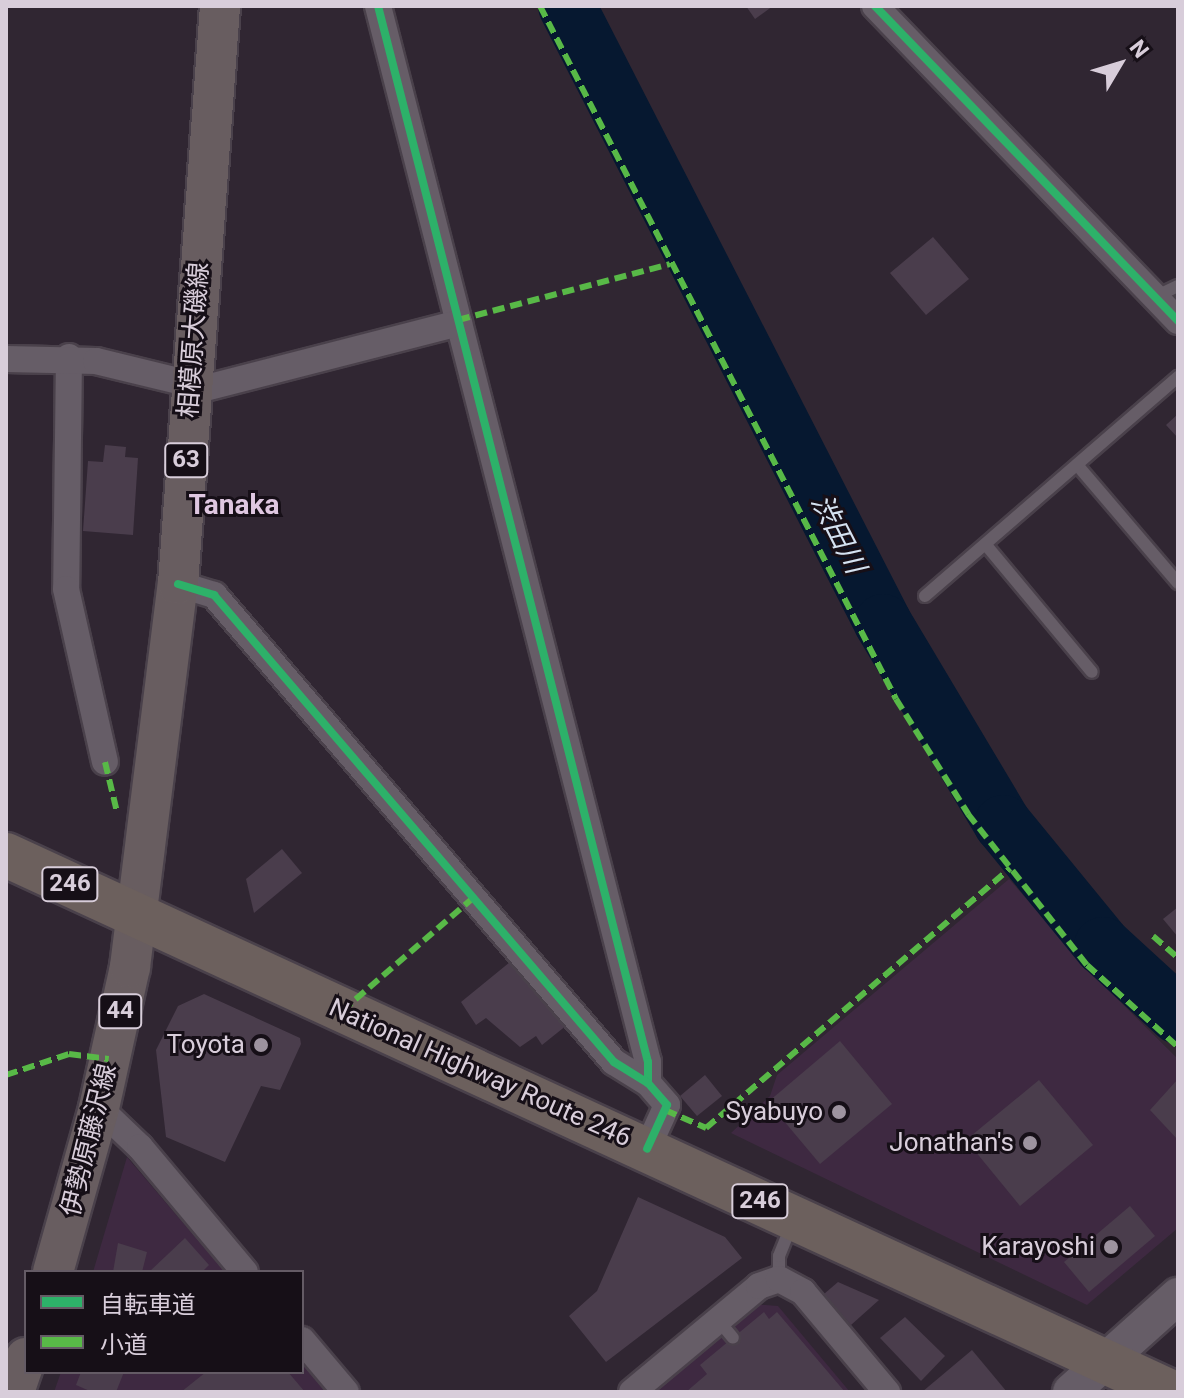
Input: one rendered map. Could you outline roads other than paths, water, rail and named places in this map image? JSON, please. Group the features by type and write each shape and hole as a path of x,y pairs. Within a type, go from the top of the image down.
{"highway":[{"name":"National Highway Route 246","path":"6,855 1171,1392"}],"main road":[{"name":"相模原大磯線","path":"136,913 178,584 220,6"},
{"name":"伊勢原藤沢線","path":"54,1270 99,1108 130,967 136,913"},
{"path":"14,1392 24,1364"}],"street":[{"path":"378,6 648,1062 648,1083"},
{"path":"875,6 1167,292 1178,321"},
{"path":"6,359 69,357 190,388 459,323"},
{"path":"69,357 66,589 105,762"},
{"path":"178,584 214,595 614,1062 648,1083 667,1105 647,1149"},
{"path":"99,1108 140,1147 243,1270"},
{"path":"632,1392 726,1329 759,1286 779,1279 803,1292 887,1392"},
{"path":"1071,1392 1178,1296"},
{"path":"304,1342 346,1392"}],"lane":[{"path":"925,596 1178,377"},
{"path":"1078,466 1178,583"},
{"path":"986,545 1092,672"},
{"path":"779,1279 779,1256 795,1217"}],"waterway":[{"name":"渋田川","path":"567,6 883,623 1003,824 1103,946 1178,1015"}],"place":[{"name":"Toyota","path":"261,1045"},
{"name":"Syabuyo","path":"839,1112"},
{"name":"Jonathan's","path":"1030,1143"},
{"name":"Karayoshi","path":"1111,1247"}],"district":[{"name":"Tanaka","path":"234,505"}]}
